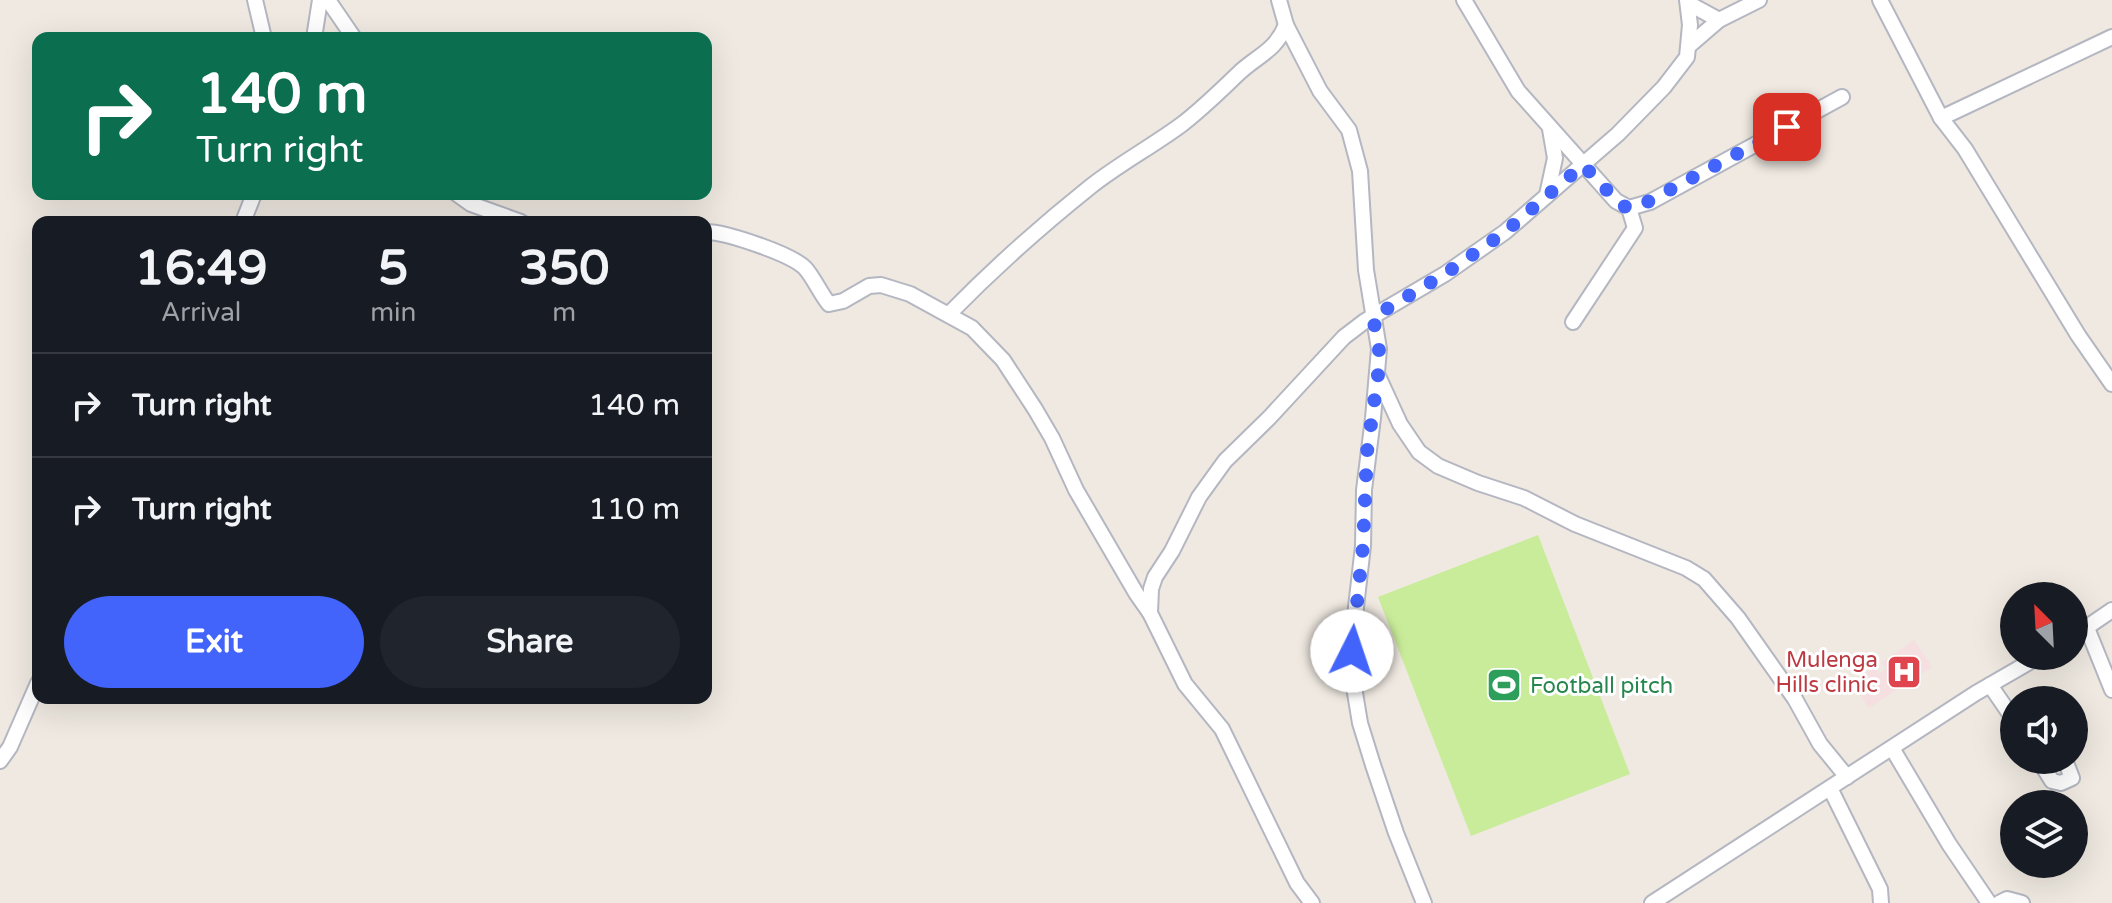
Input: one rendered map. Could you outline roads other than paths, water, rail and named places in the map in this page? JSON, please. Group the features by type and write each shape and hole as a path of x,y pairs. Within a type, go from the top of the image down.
{"street":[{"path":"255,0 263,32"},
{"path":"315,32 320,0"},
{"path":"328,0 350,32"},
{"path":"1279,0 1286,25 1320,91 1349,130 1360,171 1366,270 1379,349 1367,452 1363,546 1351,669 1360,723 1373,765 1401,848 1424,903"},
{"path":"1464,0 1518,91 1616,201 1629,208 1650,202 1842,97"},
{"path":"1150,613 1155,577 1208,482 1344,337 1482,248 1618,134 1680,68 1690,45 1719,20 1759,0"},
{"path":"1880,0 1941,118 1965,149 2078,335 2112,384"},
{"path":"1687,2 1719,20"},
{"path":"1687,2 1690,45"},
{"path":"949,314 987,274 1090,188 1121,163 1182,125 1243,70 1268,53 1279,41 1286,25"},
{"path":"1941,118 2112,37"},
{"path":"1547,195 1555,158 1549,128"},
{"path":"465,200 504,216"},
{"path":"1573,322 1635,228 1629,208"},
{"path":"712,233 792,258 806,269 829,304 843,301 869,286 881,285 910,294 972,328 1003,360 1052,438 1076,490 1150,613 1185,684 1222,729 1297,883 1312,903"},
{"path":"1378,375 1408,437 1419,452 1438,466 1524,498 1575,524 1686,568 1704,579 1738,618 1795,699 1820,744 1847,777"},
{"path":"2088,627 2112,610"},
{"path":"2088,645 2112,690"},
{"path":"1652,903 2016,670"},
{"path":"1990,685 2000,700"},
{"path":"0,761 10,747 32,697"},
{"path":"1892,748 1949,844 1989,903"},
{"path":"2048,774 2052,781 2061,783 2072,778 2070,774"},
{"path":"1830,788 1880,889 1881,903"},
{"path":"1999,903 2007,899 2022,903"}],"place":[{"name":"Mulenga Hills clinic","path":"1904,672"},
{"name":"Football pitch","path":"1504,685"}]}
